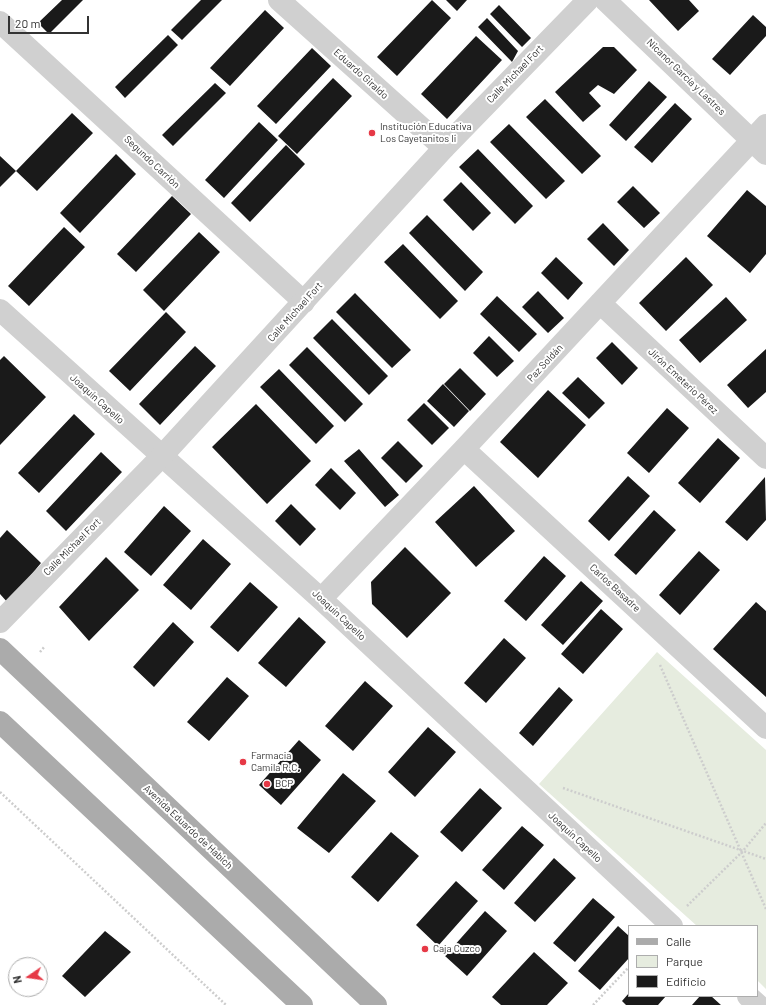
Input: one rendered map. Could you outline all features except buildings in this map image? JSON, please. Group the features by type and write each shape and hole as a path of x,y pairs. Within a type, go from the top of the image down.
{"main road":[{"name":"Avenida Eduardo de Habich","path":"0,649 376,1005"},
{"path":"0,722 302,1005"}],"street":[{"name":"Eduardo Giraldo","path":"279,0 444,148"},
{"name":"Calle Michael Fort","path":"0,622 162,457 444,148 588,0"},
{"name":"Nicanor García y Lastres","path":"606,0 759,148"},
{"name":"Segundo Carrión","path":"0,22 304,302"},
{"name":"Paz Soldán","path":"321,598 600,304 759,148 766,125"},
{"name":"Jirón Emeterio Pérez","path":"600,304 766,458"},
{"name":"Joaquín Capello","path":"0,310 162,457 321,598 671,925"},
{"name":"Carlos Basadre","path":"464,449 766,728"},
{"path":"749,997 758,1005"}],"path":[{"path":"659,663 766,909"},
{"path":"559,787 742,852 766,859"},
{"path":"0,792 226,1005"},
{"path":"671,925 742,852 766,823"},
{"path":"593,1005 628,968"}],"green space":[{"path":"657,652 766,750 766,989 758,981 758,925 696,925 539,784"}],"place":[{"name":"Institución Educativa Los Cayetanitos Ii","path":"372,133"},
{"name":"Farmacia Camila R.C.","path":"243,762"},
{"name":"BCP","path":"267,784"},
{"name":"Caja Cuzco","path":"425,949"}]}
